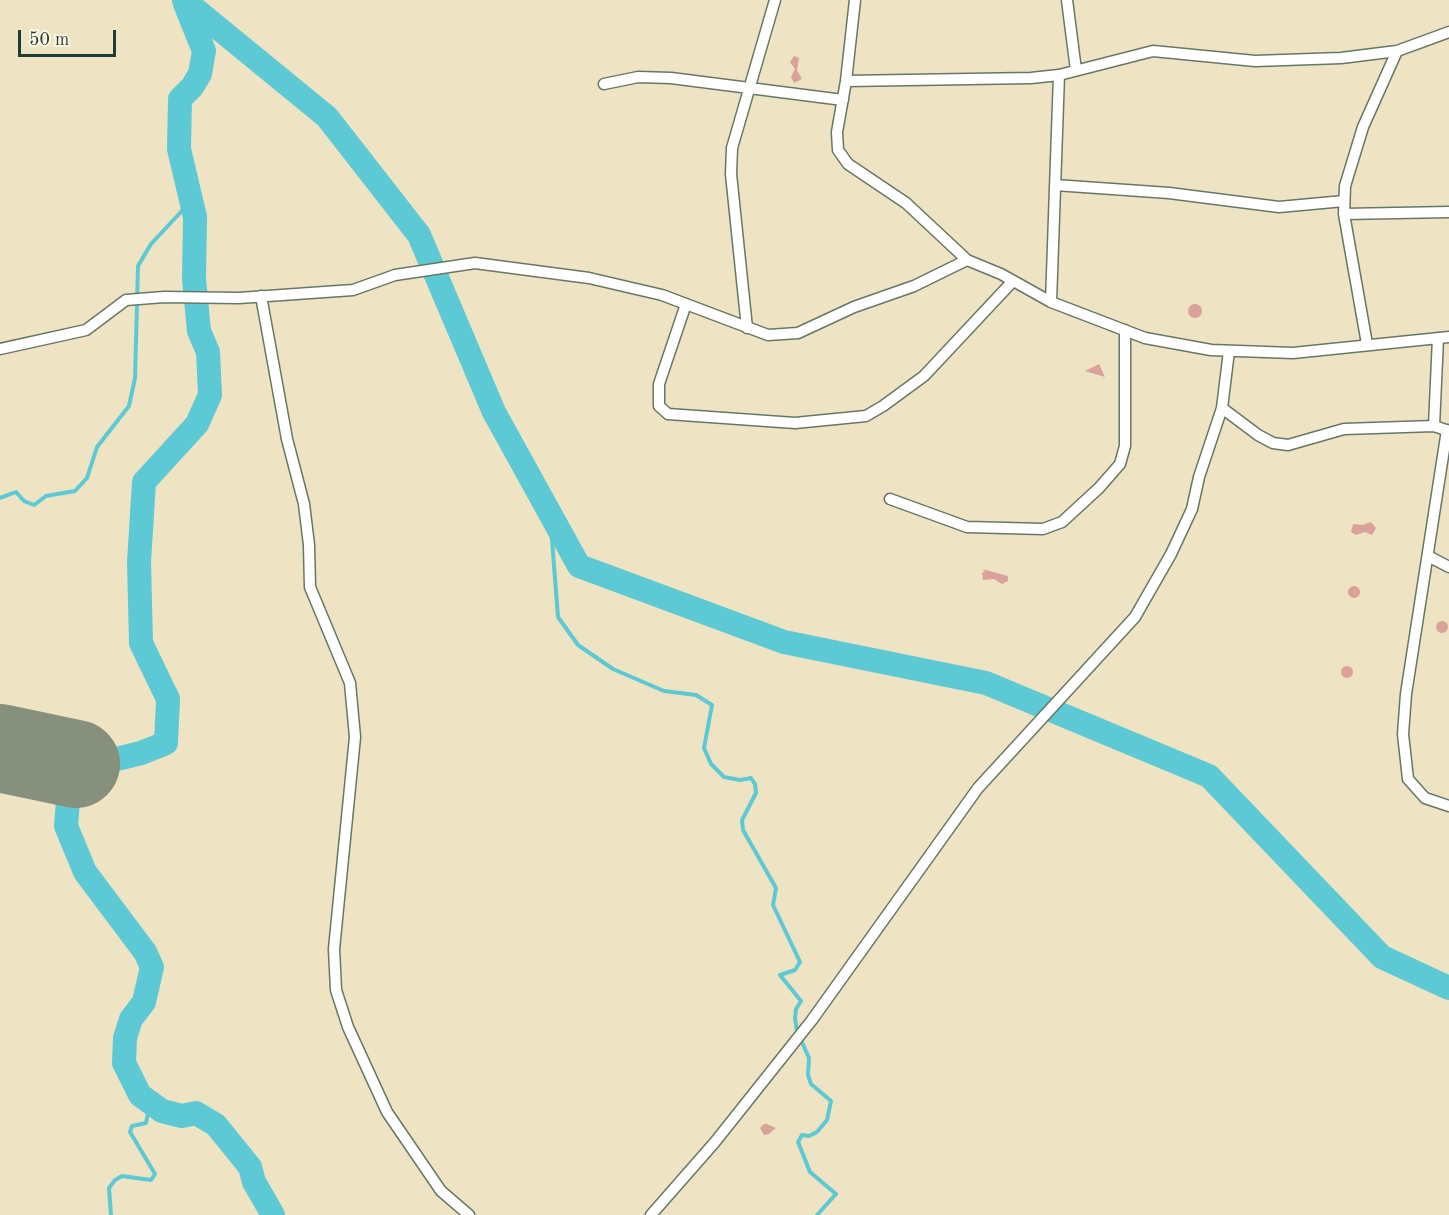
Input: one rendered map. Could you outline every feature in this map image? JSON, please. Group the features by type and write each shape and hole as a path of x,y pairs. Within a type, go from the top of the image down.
{"street":[{"path":"747,328 730,174 732,148 775,0"},
{"path":"855,0 846,81 837,132 838,150 848,164 906,203 967,260 982,264 1051,302 1145,338 1229,351 1293,353 1444,338 1434,426"},
{"path":"1067,0 1076,70"},
{"path":"846,81 1031,78 1059,75 1153,51 1256,61 1341,58 1397,51 1449,32"},
{"path":"1367,344 1344,214 1345,186 1353,154 1397,51"},
{"path":"1051,302 1059,75"},
{"path":"604,84 638,77 671,78 748,90 843,100"},
{"path":"1055,185 1169,193 1279,207 1344,201"},
{"path":"1344,214 1449,212"},
{"path":"0,350 86,330 126,300 261,296 353,290 395,275 475,263 589,278 662,295 768,335 798,333 854,307 914,286 967,260"},
{"path":"686,304 659,384 659,406 668,414 795,423 866,416 883,406 924,376 1013,281"},
{"path":"261,296 286,439 304,504 309,545 310,587 350,682 355,737 334,949 336,990 348,1027 387,1112 441,1191 469,1215"},
{"path":"890,499 967,527 1043,529 1062,522 1099,488 1120,464 1125,446 1125,330"},
{"path":"651,1215 715,1142 812,1020 978,788 1135,616 1171,554 1192,509 1202,467 1222,408 1229,351"},
{"path":"1222,408 1258,435 1273,443 1288,445 1344,429 1434,426 1448,431 1406,694 1403,734 1408,778 1425,798 1449,806"},
{"path":"1428,556 1449,567"}],"building":[{"path":"794,56 799,58 797,70 802,79 794,83 791,77 795,69 790,62"},
{"path":"1195,304 1200,306 1202,311 1200,316 1195,318 1190,316 1188,311 1190,306"},
{"path":"1099,364 1105,377 1085,371"},
{"path":"1371,522 1376,528 1372,535 1365,532 1356,535 1351,532 1353,524 1362,525"},
{"path":"982,569 1008,576 1008,581 1002,584 994,579 983,580 982,573 985,571"},
{"path":"1356,586 1360,592 1356,598 1352,598 1348,590"},
{"path":"1444,621 1448,627 1444,633 1440,633 1436,625"},
{"path":"1349,666 1353,672 1349,678 1345,678 1341,670"},
{"path":"764,1124 776,1128 764,1135 760,1128"}],"waterway":[{"path":"184,0 327,117 419,235 494,412 579,566 784,642 986,683 1209,776 1382,957 1449,988"},
{"path":"185,4 204,51 200,74 192,87 180,99 179,149 195,217 194,279 199,331 208,352 210,395 197,424 144,482 139,562 141,643 168,699 166,743 141,753 77,769 70,777 66,826 85,872 145,952 152,967 144,1002 131,1019 125,1038 124,1063 140,1095 162,1111 182,1116 196,1113 216,1125 250,1167 254,1182 273,1215"},
{"path":"0,498 16,492 24,501 34,505 46,496 75,491 87,478 97,447 129,406 135,378 138,266 151,244 192,200"},
{"path":"550,514 558,617 578,645 613,669 664,691 696,695 712,705 704,748 711,764 724,777 740,780 751,778 755,784 756,793 742,820 743,830 776,888 773,905 800,962 795,970 780,975 801,1001 796,1009 795,1018 797,1031 809,1058 808,1075 811,1084 831,1101 827,1120 817,1132 809,1136 802,1135 798,1142 810,1172 836,1194 817,1215"},
{"path":"111,1215 109,1188 115,1180 122,1176 151,1180 155,1174 130,1132 132,1126 146,1123 150,1103"}],"runway":[{"path":"0,748 76,764"}]}
